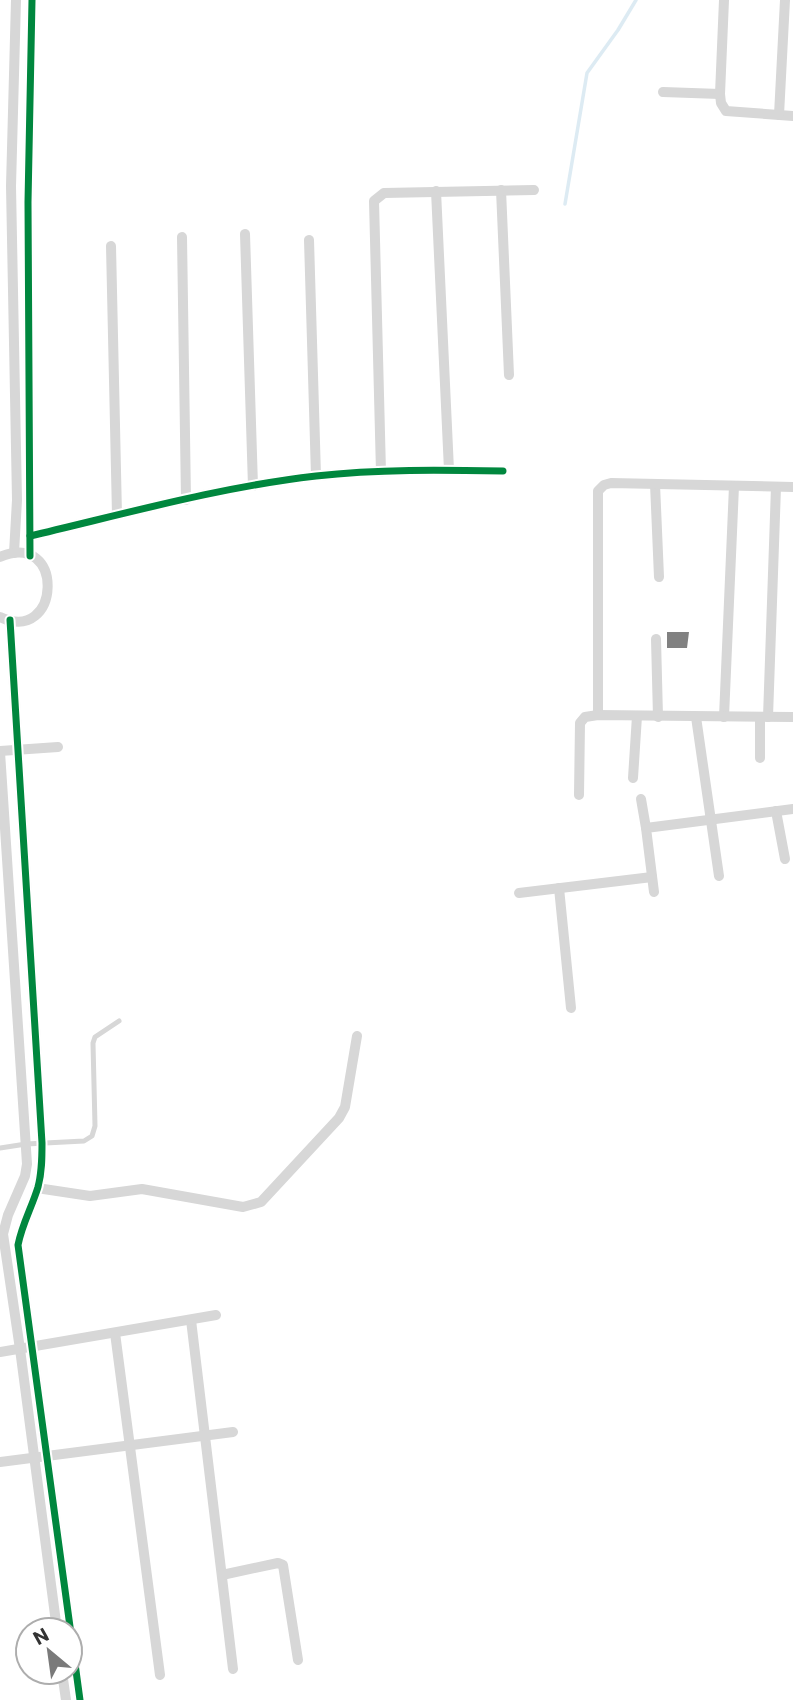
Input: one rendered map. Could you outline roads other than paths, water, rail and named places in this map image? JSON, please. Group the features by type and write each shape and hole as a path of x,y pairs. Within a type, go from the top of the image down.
{"street":[{"path":"16,0 11,186 17,500 4,554 30,556 45,570 49,580 47,600 34,616 24,620 5,619 18,750 42,1143 42,1165 37,1188 18,1245 80,1700"},
{"path":"30,556 28,202 32,0"},
{"path":"724,0 720,94 722,106 726,111 793,116"},
{"path":"779,115 785,0"},
{"path":"663,92 720,94"},
{"path":"501,190 509,375"},
{"path":"381,472 374,201 384,193 534,190"},
{"path":"436,191 449,470"},
{"path":"245,234 253,486"},
{"path":"182,237 186,500"},
{"path":"309,240 316,476"},
{"path":"111,246 117,515"},
{"path":"30,536 186,500 316,476 449,470 503,471"},
{"path":"598,715 598,491 611,483 793,487"},
{"path":"655,484 659,577"},
{"path":"724,717 734,486"},
{"path":"760,758 776,486"},
{"path":"656,639 658,717"},
{"path":"633,779 637,716"},
{"path":"579,795 580,723 585,717 793,717"},
{"path":"696,717 719,876"},
{"path":"55,1616 2,1234 25,1176 26,1144 0,751 58,747"},
{"path":"642,799 654,891"},
{"path":"646,828 793,809"},
{"path":"776,811 785,859"},
{"path":"519,892 652,877"},
{"path":"559,888 571,1008"},
{"path":"37,1188 90,1196 142,1189 243,1207 261,1202 339,1118 345,1107 357,1036"},
{"path":"0,1352 216,1315"},
{"path":"191,1320 233,1669"},
{"path":"115,1333 160,1675"},
{"path":"0,1462 233,1432"},
{"path":"222,1575 278,1563 283,1565 298,1660"}],"lane":[{"path":"0,1148 84,1141 94,1133 93,1043 95,1037 119,1021"}],"waterway":[{"path":"565,204 587,73 636,0"}]}
